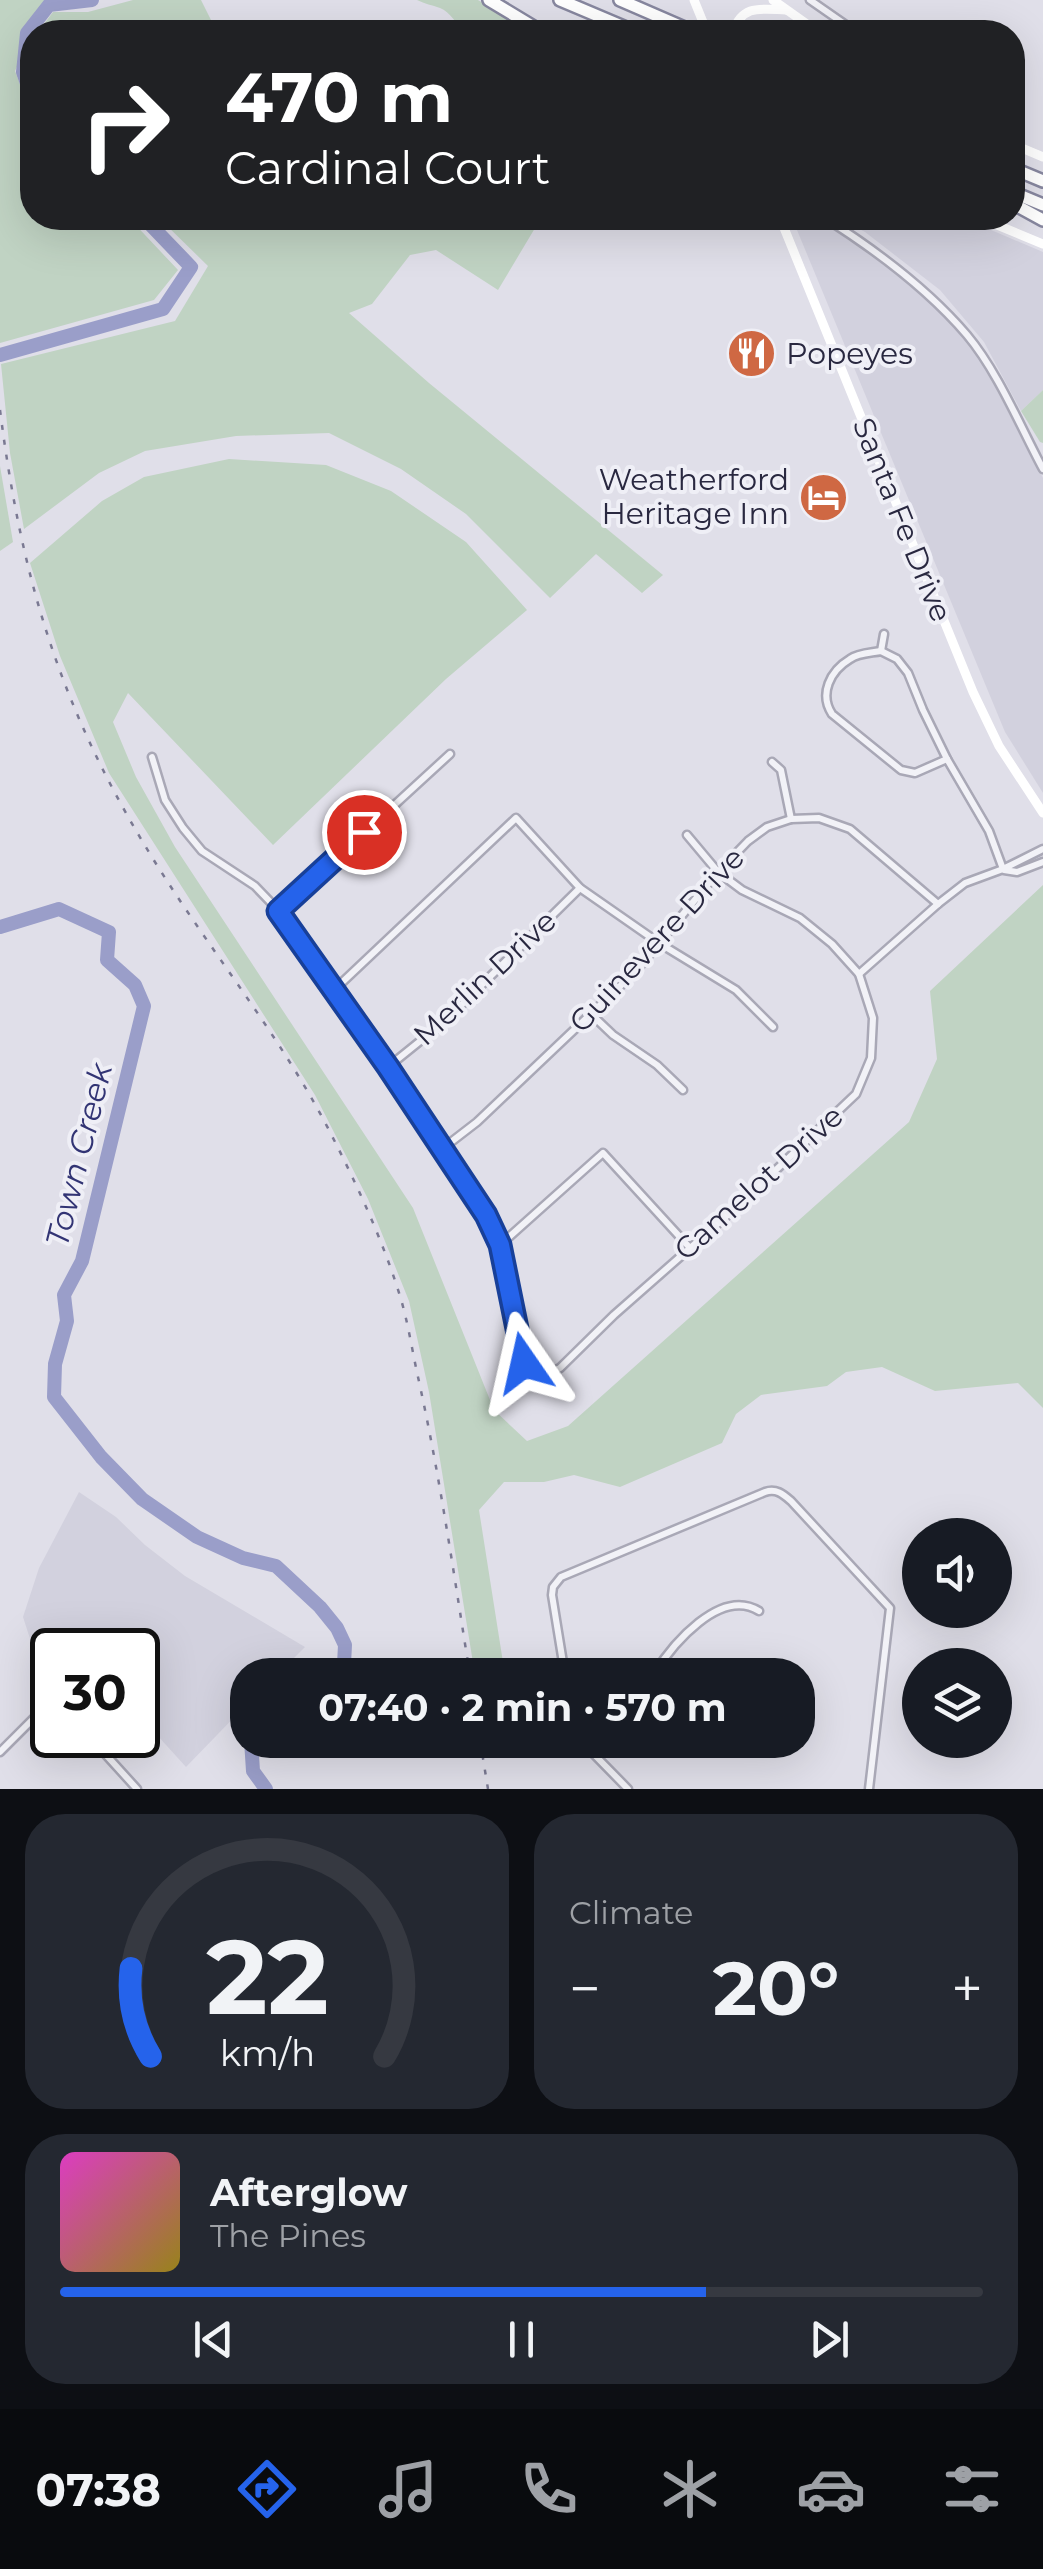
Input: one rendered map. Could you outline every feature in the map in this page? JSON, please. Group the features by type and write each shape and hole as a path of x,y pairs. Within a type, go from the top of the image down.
{"highway":[{"path":"489,0 522,20"},
{"path":"560,0 608,20"},
{"path":"620,0 666,20"}],"main road":[{"path":"773,0 801,20"},
{"path":"741,20 758,8 786,10"},
{"name":"Santa Fe Drive","path":"785,230 972,692 999,746 1043,813"},
{"path":"1009,230 1043,244"}],"street":[{"path":"810,0 839,20"},
{"path":"844,230 932,297 969,338 992,372 1043,469"},
{"path":"881,650 884,634"},
{"path":"947,760 916,773 900,770 832,714 825,703 826,689 836,670 852,657 881,650 897,659 908,673 947,760 989,830 1003,870"},
{"path":"278,911 450,754"},
{"path":"152,757 165,800 192,839 224,868 255,886 278,911 388,1067 486,1215 500,1245 604,1153 690,1248"},
{"path":"772,762 781,770 791,818 819,818 850,829 938,904"},
{"path":"333,990 516,818 580,888 736,990 773,1027"},
{"name":"Guinevere Drive","path":"442,1149 477,1122 635,972 748,841 791,818"},
{"name":"Camelot Drive","path":"500,1245 524,1363 534,1373 548,1374 560,1368 628,1302 740,1205 856,1094 871,1058 873,1018 859,974 832,944 800,918 742,890 718,872 687,835"},
{"path":"859,974 965,883 1003,870 1043,849"},
{"path":"1003,870 1017,872 1043,862"},
{"name":"Merlin Drive","path":"388,1067 445,1022 580,888"},
{"path":"591,1014 612,1035 658,1065 683,1090"},
{"path":"562,1658 552,1595 561,1577 770,1490 780,1492 890,1608 869,1789"},
{"path":"666,1658 677,1642 702,1620 742,1606 759,1611"},
{"path":"0,1752 30,1722"},
{"path":"109,1758 137,1789"},
{"path":"598,1758 628,1789"}],"shaded area":[{"path":"797,230 833,230 887,263 936,305 985,367 1043,478 1043,793 1005,732"},
{"path":"861,230 991,230 1043,252 1043,390 1021,411 984,342 940,290"},
{"path":"79,1492 116,1517 185,1576 305,1647 294,1658 230,1658 230,1722 186,1767 160,1738 160,1628 30,1628 30,1639 23,1617 39,1568"}],"green space":[{"path":"0,0 49,0 31,20 20,20 20,60 15,71 20,84 20,230 140,230 178,270 154,300 0,343"},
{"path":"133,0 201,0 211,20 47,20 53,12 88,12"},
{"path":"417,0 478,0 512,20 454,20 444,10"},
{"path":"171,230 534,230 498,290 436,250 410,255 372,304 349,313 663,575 642,593 596,554 550,598 466,514 401,469 329,433 236,436 145,451 99,473 24,529 10,453 1,364 175,321 208,266"},
{"path":"1043,390 1043,443 1021,411"},
{"path":"229,459 326,465 391,491 466,542 527,610 446,679 273,845 128,693 113,722 136,777 175,847 413,1208 494,1410 527,1441 568,1426 909,1122 937,1059 930,991 1043,885 1043,1408 1018,1383 935,1391 882,1367 846,1372 827,1386 761,1395 736,1414 722,1443 620,1487 574,1475 544,1482 504,1482 479,1510 502,1658 472,1658 429,1392 409,1301 368,1199 315,1095 109,773 60,656 30,563 102,501 144,477"},
{"path":"0,466 13,542 0,551"}],"waterway":[{"name":"Town Creek","path":"37,20 49,5 92,0"},
{"name":"Town Creek","path":"0,355 163,309 191,267 156,230"},
{"name":"Town Creek","path":"0,927 59,909 109,932 107,960 135,985 144,1006 82,1261 64,1295 67,1321 55,1364 54,1397 101,1457 142,1499 197,1537 243,1558 276,1566 337,1628 345,1645 344,1658"},
{"name":"Town Creek","path":"252,1758 253,1771 266,1789"}],"railway":[{"path":"0,410 32,582 66,687 88,739 144,844 311,1098 386,1255 400,1296 426,1414 467,1658"},
{"path":"483,1758 488,1789"}],"place":[{"name":"Popeyes","path":"751,354"},
{"name":"Weatherford Heritage Inn","path":"824,497"}],"route":[{"path":"364,832 278,911 486,1215 500,1245 524,1363"}]}
